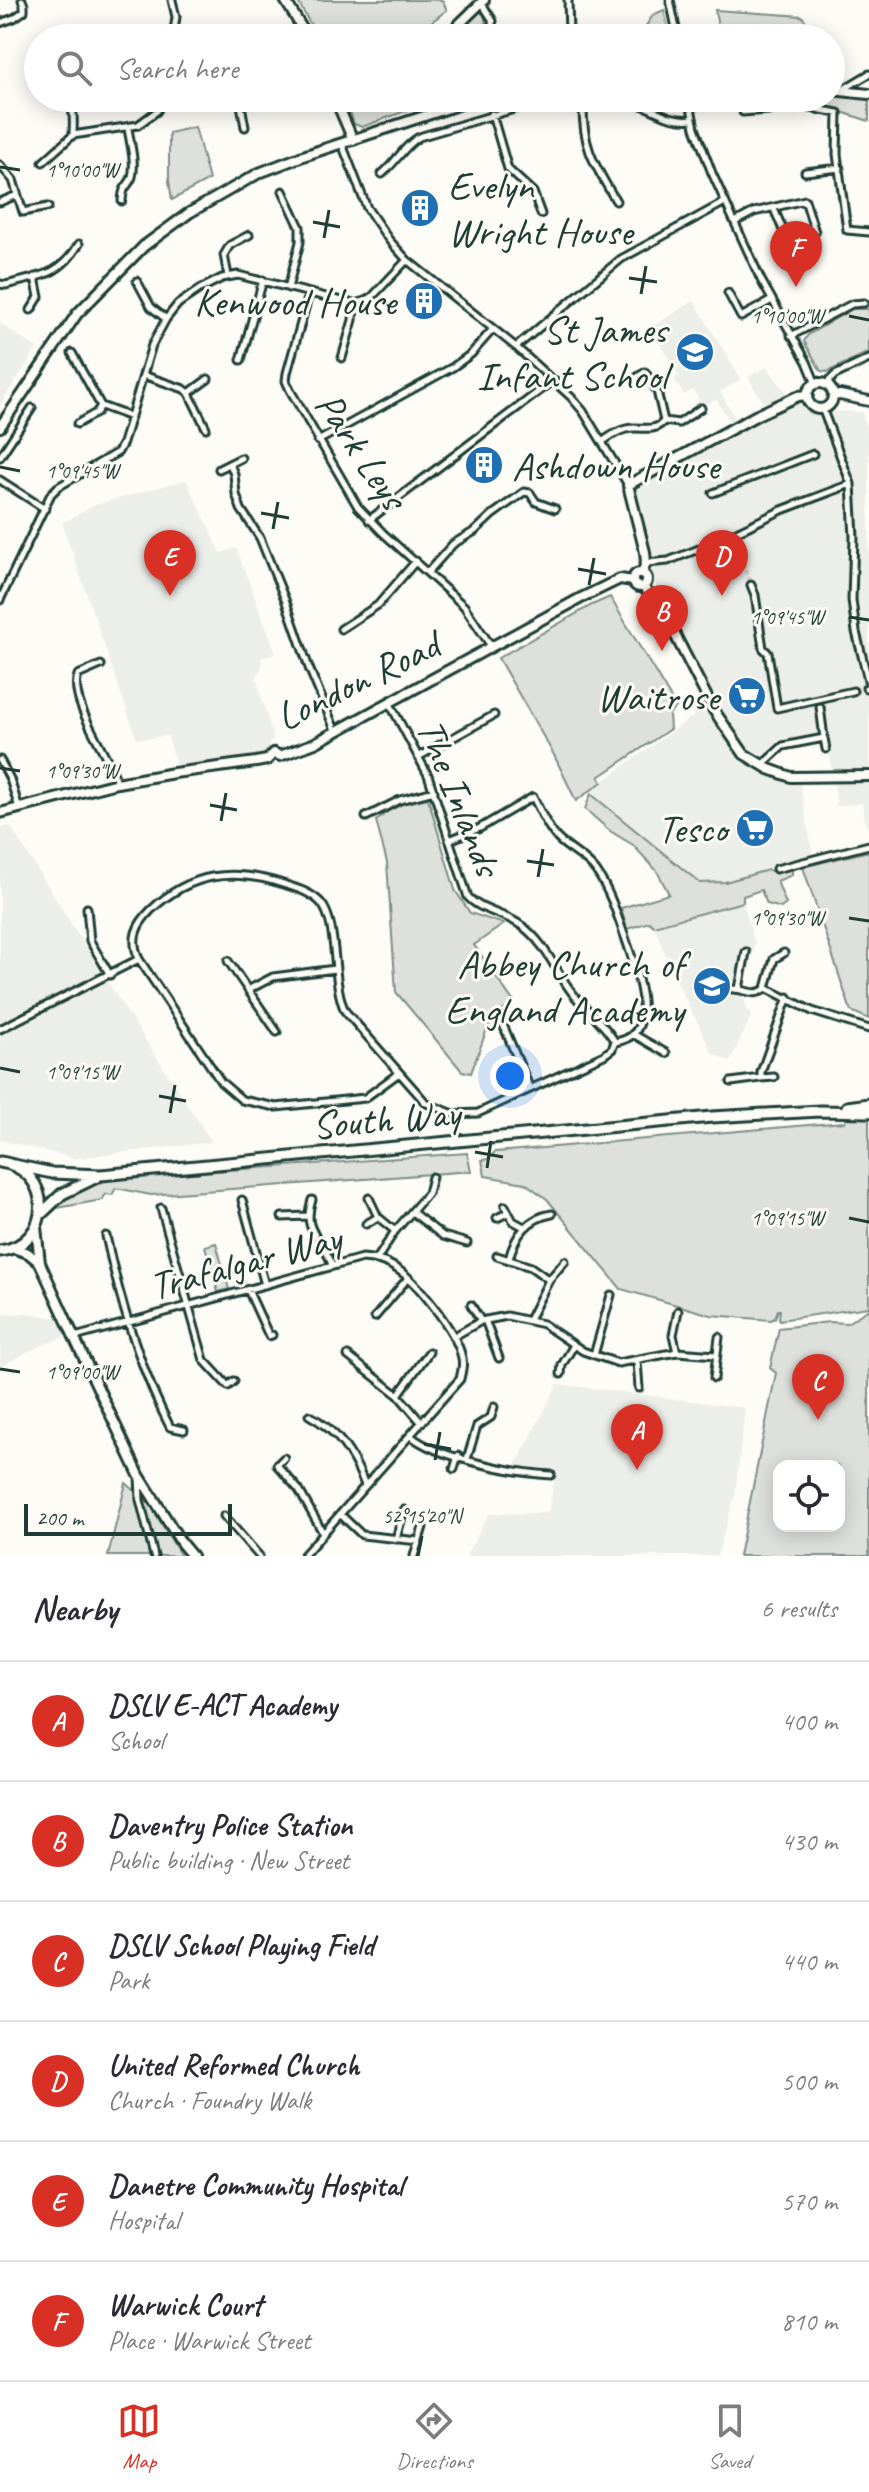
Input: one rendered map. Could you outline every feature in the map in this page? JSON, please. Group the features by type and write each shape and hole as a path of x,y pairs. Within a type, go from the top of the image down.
{"main road":[{"path":"285,0 300,24"},
{"path":"459,24 482,1"},
{"path":"845,91 869,94"},
{"path":"341,112 353,140"},
{"path":"0,427 77,314 144,246 189,213 259,173 437,112"},
{"path":"816,384 826,384 833,396 829,405 822,408 812,406 808,395 816,384"},
{"path":"642,573 646,563 645,552 628,485 759,414 798,396 808,395"},
{"path":"833,396 869,401"},
{"path":"642,573 636,574 633,581 636,586 643,586"},
{"path":"642,573 647,579 643,586"},
{"name":"London Road","path":"0,813 117,783 267,760 274,753 280,756 315,743 620,579 633,581"},
{"path":"643,586 669,623 713,709 744,754 791,777 869,776"},
{"path":"820,1111 869,1104"},
{"path":"820,1111 869,1112"},
{"name":"South Way","path":"0,1162 52,1173 101,1175 712,1117 820,1111"},
{"path":"5,1251 27,1240 41,1214 41,1202 32,1180 14,1165"},
{"name":"South Way","path":"41,1214 62,1194 101,1175"},
{"path":"36,1227 40,1263 139,1475 192,1556"},
{"path":"5,1251 28,1253 40,1263"}],"street":[{"path":"0,23 24,11 22,0"},
{"path":"172,0 175,24"},
{"path":"568,0 569,24"},
{"path":"670,0 675,24"},
{"path":"482,1 492,24"},
{"path":"845,89 869,74"},
{"path":"73,112 73,135"},
{"path":"43,162 73,135 128,128 148,120 154,112"},
{"path":"242,112 245,127"},
{"path":"382,174 419,137 500,112"},
{"path":"583,112 586,145 591,159 616,201"},
{"path":"658,112 679,121 693,119"},
{"path":"692,112 701,146 725,202 816,384"},
{"path":"832,112 838,113 837,154 847,230 869,232"},
{"path":"492,114 508,169 533,192 541,214"},
{"path":"122,201 123,189 131,179 128,128"},
{"path":"342,144 367,208 389,240 407,260 554,380 583,411 628,485"},
{"path":"0,165 13,180 23,212 48,207"},
{"path":"805,172 840,168"},
{"path":"283,191 300,227 300,242 288,288"},
{"path":"0,202 17,195"},
{"path":"735,222 754,212 805,200 815,232"},
{"path":"516,347 621,259 725,202"},
{"path":"774,209 783,230"},
{"path":"228,276 224,255 230,245 249,235"},
{"path":"0,284 53,271 69,261 79,244"},
{"path":"0,600 51,494 118,452 152,345 166,319 187,297 212,282 238,275 354,304 372,297 407,260"},
{"path":"31,310 39,297 35,277"},
{"path":"241,360 263,280"},
{"path":"137,281 151,307 166,319"},
{"path":"728,293 741,317 772,300"},
{"name":"Park Leys","path":"309,294 286,381 351,497 369,520 464,606 491,646"},
{"path":"791,336 852,304 864,303"},
{"path":"342,358 353,320 354,304"},
{"path":"318,441 453,367 471,354 493,329"},
{"path":"72,353 101,406 131,417"},
{"path":"826,384 835,375 869,359"},
{"path":"636,378 645,372 657,391 664,421"},
{"path":"143,375 189,393 206,428"},
{"path":"189,393 208,379"},
{"path":"369,520 554,380"},
{"path":"77,424 96,413 101,406"},
{"path":"0,457 32,408"},
{"path":"664,421 679,423 701,408"},
{"path":"822,408 851,484 854,537 852,600 868,687"},
{"path":"602,442 628,428 651,429 659,427 664,421"},
{"path":"713,493 813,454"},
{"path":"219,469 241,458"},
{"path":"230,464 241,509 260,538 336,732"},
{"path":"0,480 45,509"},
{"path":"646,563 668,561 714,543 715,536 719,534 724,538 782,510 851,484"},
{"path":"428,572 453,544 475,531 524,492 530,493 536,502 555,509"},
{"path":"731,535 737,549"},
{"path":"341,629 378,605 416,561"},
{"path":"751,585 763,648 768,653 777,708 853,691"},
{"path":"101,665 78,675 75,684 90,727 113,767 117,783"},
{"name":"The Inlands","path":"389,702 434,791 468,897 475,905 523,926 535,938 573,994 615,1042"},
{"path":"820,707 826,749"},
{"path":"418,757 494,715"},
{"path":"762,765 783,746 824,738"},
{"path":"0,760 10,779 19,809"},
{"path":"366,817 400,800 434,791"},
{"path":"399,1073 365,1098 276,1107 242,1100 221,1082 139,959 134,939 136,929 144,917 171,893 222,875 249,874 308,893 322,905 329,921 341,1003 345,1011 426,1103 454,1114 478,1113 604,1055 615,1042 633,1034 642,1011 641,987 610,899 596,871 585,858 561,843 533,797 480,828 449,840"},
{"path":"776,869 869,845"},
{"path":"87,908 90,941 110,975"},
{"path":"746,952 736,989 750,994 766,988 774,959 784,953"},
{"path":"0,1029 139,959"},
{"path":"228,961 277,1032"},
{"path":"248,990 273,977 335,969"},
{"path":"766,988 812,1011 869,1029"},
{"path":"761,1078 788,997"},
{"path":"501,1020 530,1089"},
{"path":"633,1034 666,1053"},
{"path":"731,1082 774,1077"},
{"path":"377,1259 395,1231 428,1193 432,1177"},
{"path":"369,1198 378,1217 395,1231"},
{"path":"242,1200 265,1285"},
{"path":"312,1200 307,1216 312,1233 326,1248 332,1265"},
{"path":"161,1208 204,1360 228,1386 234,1381"},
{"path":"497,1218 506,1209 513,1221 524,1227"},
{"path":"412,1212 443,1236 467,1243"},
{"path":"509,1259 524,1227 537,1217 552,1214"},
{"path":"282,1217 307,1216"},
{"path":"366,1224 378,1217"},
{"path":"106,1236 128,1321 156,1401 170,1427 184,1430"},
{"path":"497,1256 531,1267 549,1280"},
{"name":"Trafalgar Way","path":"74,1337 362,1258 377,1259 409,1277 440,1315 461,1351 463,1365 460,1379 303,1556"},
{"path":"529,1320 549,1280 565,1261"},
{"path":"375,1317 409,1277"},
{"path":"248,1290 269,1336 272,1335"},
{"path":"594,1355 611,1295"},
{"path":"471,1305 483,1321 499,1358"},
{"path":"677,1352 673,1335 678,1311"},
{"path":"453,1337 483,1321 507,1316 551,1329 574,1345 618,1363 677,1352 716,1355"},
{"path":"714,1378 719,1337"},
{"path":"561,1374 562,1365 574,1345"},
{"path":"398,1395 429,1352"},
{"path":"348,1356 398,1395 421,1422"},
{"path":"637,1361 639,1388"},
{"path":"467,1459 477,1426 491,1417 494,1407"},
{"path":"309,1415 326,1424 354,1456 365,1485"},
{"path":"410,1435 424,1446 467,1459 510,1471 551,1475"},
{"path":"454,1469 458,1456"},
{"path":"284,1458 277,1465 299,1490 323,1533"},
{"path":"139,1475 140,1500 154,1556"},
{"path":"396,1539 404,1510"},
{"path":"340,1514 362,1535 419,1541"},
{"path":"224,1516 259,1556"},
{"path":"414,1556 423,1527"}],"shaded area":[{"path":"297,0 442,0 447,10 428,24 310,24"},
{"path":"664,10 667,24 647,24 653,15"},
{"path":"715,10 802,16 807,24 718,24"},
{"path":"477,11 484,14 486,24 464,24"},
{"path":"845,96 869,99 869,121 842,112 845,112"},
{"path":"350,112 403,112 362,127 354,124"},
{"path":"195,127 209,180 172,200 169,133"},
{"name":"St James Infant School","path":"694,301 741,379 720,392 735,418 730,421 716,399 703,406 693,390 684,395 674,379 679,376 650,328"},
{"path":"852,309 869,309 869,352 827,372 821,371 804,341 808,335"},
{"path":"0,324 37,348 0,405"},
{"path":"767,367 786,392 790,404 805,404 821,411 862,412 869,440 867,829 862,803 837,806 827,734 777,743 760,758 746,747 732,729 667,616 652,574 633,496 636,481 771,416 748,377"},
{"path":"186,480 221,553 236,548 276,653 261,658 262,666 256,678 274,740 269,743 263,757 176,765 168,736 137,739 62,523 95,505"},
{"path":"610,597 676,707 669,714 670,729 599,777 602,782 576,801 554,755 498,658"},
{"path":"706,707 734,749 748,763 775,776 800,782 813,856 727,882 700,883 588,792"},
{"path":"591,794 700,883 725,882 768,870 775,872 792,868 792,875 777,881 786,904 781,908 767,904 761,890 743,896 743,902 654,926 649,922 627,929 621,908 669,894 657,871 633,845 610,831 585,809"},
{"path":"428,798 455,890 470,913 504,924 474,945 513,1001 488,1026 471,1073 462,1071 396,992 387,863 376,821 396,805"},
{"path":"10,826 212,1142 75,1158 0,1140 0,828"},
{"path":"869,851 869,1019 851,1011 803,867"},
{"name":"Abbey Church of England Academy","path":"743,902 755,944 743,997 751,1017 730,1062 713,1053 673,974 654,926"},
{"path":"848,1116 869,1117 869,1307 780,1320 780,1310 771,1320 711,1315 621,1289 547,1199 525,1183 485,1176 482,1160 495,1152 844,1122"},
{"path":"467,1153 471,1171 151,1195 116,1188 112,1195 106,1194 102,1200 57,1208 44,1219 48,1210 64,1195 119,1178"},
{"path":"216,1243 229,1289 218,1292 205,1246"},
{"path":"869,1309 869,1556 739,1556 776,1373 770,1368 779,1328 847,1323"},
{"path":"28,1313 59,1319 71,1334 33,1349 0,1367 0,1315"},
{"path":"558,1384 745,1408 735,1495 717,1556 466,1556 489,1514 548,1513 556,1473 515,1467"},
{"path":"126,1483 149,1503 181,1556 108,1556"}],"tunnel":[{"path":"737,549 751,585"}],"place":[{"name":"Evelyn Wright House","path":"420,208"},
{"name":"Warwick Court","path":"796,287"},
{"name":"Kenwood House","path":"424,301"},
{"name":"St James Infant School","path":"695,352"},
{"name":"Ashdown House","path":"484,465"},
{"name":"Danetre Community Hospital","path":"170,596"},
{"name":"United Reformed Church","path":"722,596"},
{"name":"Daventry Police Station","path":"662,651"},
{"name":"Waitrose","path":"747,696"},
{"name":"Tesco","path":"755,828"},
{"name":"Abbey Church of England Academy","path":"712,986"},
{"name":"DSLV School Playing Field","path":"818,1420"},
{"name":"DSLV E-ACT Academy","path":"637,1470"}]}
